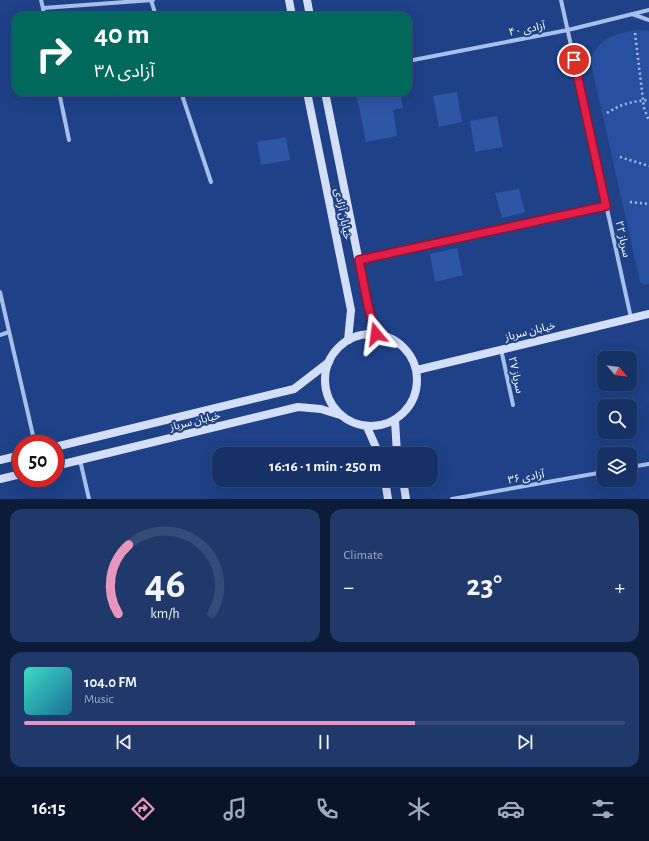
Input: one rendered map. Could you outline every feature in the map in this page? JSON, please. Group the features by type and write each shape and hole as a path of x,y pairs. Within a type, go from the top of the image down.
{"main road":[{"path":"289,0 291,12"},
{"path":"307,0 309,12"},
{"name":"خیابان آزادی","path":"308,96 351,310 348,340"},
{"name":"خیابان آزادی","path":"326,96 368,306 376,334"},
{"name":"خیابان سرباز","path":"417,370 649,314"},
{"path":"376,334 390,337 402,345 412,356 417,370 418,384 414,399 406,411 395,420 381,426 367,427 353,423 340,415 331,404 326,390 325,376 329,362 336,349 348,340 361,335 376,334"},
{"name":"خیابان سرباز","path":"64,445 294,389 329,362"},
{"name":"خیابان سرباز","path":"64,464 298,407 322,409 340,415"},
{"path":"395,420 397,447"},
{"path":"367,427 377,447"},
{"path":"0,460 12,457"},
{"path":"0,479 12,476"},
{"path":"386,487 388,499"},
{"path":"404,487 406,499"}],"street":[{"path":"42,0 44,12"},
{"path":"43,8 152,0 155,12"},
{"name":"سرباز ۲۲","path":"561,0 631,318"},
{"name":"آزادی ۴۰","path":"412,60 568,30 649,10"},
{"path":"632,14 649,20"},
{"path":"60,96 69,140"},
{"path":"182,96 211,182"},
{"path":"359,260 606,206"},
{"path":"0,292 33,435"},
{"path":"0,335 9,332"},
{"name":"سرباز ۲۷","path":"501,349 513,405"},
{"path":"80,460 89,499"},
{"path":"637,466 649,464"},
{"name":"آزادی ۳۶","path":"452,499 597,473"}],"path":[{"path":"635,33 643,100 649,121"},
{"path":"607,113 617,106 649,100"},
{"path":"620,157 649,166"},
{"path":"630,202 649,204"}],"shaded area":[{"path":"638,30 649,31 649,284 644,285 640,282 590,59 599,45 610,37"}],"building":[{"path":"457,92 462,122 439,127 433,96"},
{"path":"357,96 401,96 403,108 393,110 397,136 366,142"},
{"path":"497,116 503,147 475,152 470,121"},
{"path":"286,137 290,160 261,165 257,142"},
{"path":"519,189 525,212 502,218 495,193"},
{"path":"457,248 463,275 435,282 430,254"}],"route":[{"path":"376,334 368,306 359,260 606,206 574,60"}]}
